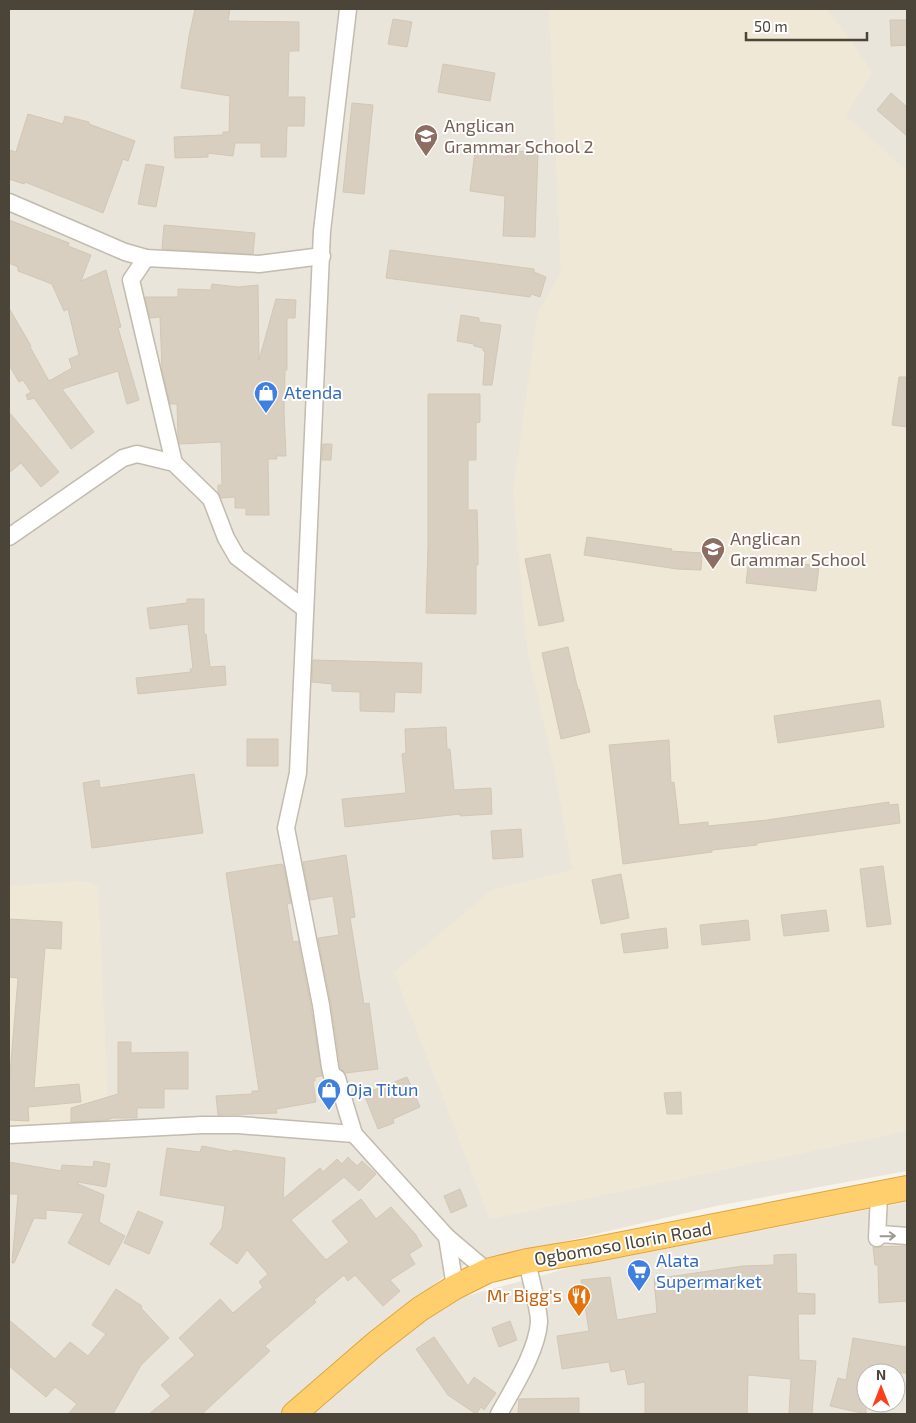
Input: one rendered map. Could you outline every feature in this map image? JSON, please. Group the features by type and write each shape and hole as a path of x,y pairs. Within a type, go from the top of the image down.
{"highway":[{"name":"Ogbomoso Ilorin Road","path":"294,1414 375,1344 420,1309 455,1287 487,1271 527,1261 907,1188"}],"street":[{"path":"348,9 322,231 298,773 286,828 321,1005 329,1050 330,1068 332,1076 337,1078 354,1134 447,1237 487,1271"},
{"path":"9,202 124,252 146,258 259,264 322,256"},
{"path":"146,258 131,280 174,463"},
{"path":"9,537 123,458 137,454 174,463 211,499 226,538 237,557 305,609"},
{"path":"9,1134 238,1125 354,1134"},
{"path":"878,1195 878,1238 882,1234 907,1236"},
{"path":"447,1237 455,1287"},
{"path":"499,1414 528,1360 539,1321 527,1261"}],"shaded area":[{"path":"9,9 907,9 907,1171 716,1206 455,1267 281,1414 9,1414"},
{"name":"Anglican Grammar School","path":"549,9 826,9 872,72 846,116 907,171 907,1130 490,1219 394,972 492,890 572,870 556,777 527,649 513,491 538,313 561,273"},
{"path":"83,881 98,886 109,1123 9,1130 9,886"},
{"path":"907,1202 907,1414 314,1414 441,1303 576,1266"}],"building":[{"path":"195,9 230,9 228,21 299,22 299,51 289,51 288,97 305,97 304,126 287,126 286,157 261,157 261,143 235,143 233,156 208,153 208,157 175,158 174,137 223,135 223,132 229,132 230,96 181,88"},
{"path":"393,19 412,22 407,47 388,44"},
{"path":"890,20 907,20 907,45 891,46"},
{"path":"443,64 495,73 490,101 438,92"},
{"path":"891,93 907,107 907,136 877,110"},
{"path":"352,103 373,105 364,194 343,192"},
{"path":"28,114 63,124 65,116 89,122 89,124 135,141 128,161 123,159 103,213 25,182 24,184 9,179 9,150 16,152"},
{"path":"507,151 538,152 535,237 503,236 505,196 470,191 475,152 507,157"},
{"path":"146,164 164,167 156,207 138,204"},
{"path":"9,220 69,243 68,246 91,255 81,281 106,270 121,327 118,328 139,400 127,404 118,371 62,389 94,432 71,449 34,398 28,400 26,395 31,392 23,380 19,382 9,365 9,308 49,381 72,368 69,359 79,355 68,309 64,311 52,284 18,271 18,267 9,263"},
{"path":"164,225 255,233 253,254 162,249"},
{"path":"390,250 534,269 534,272 546,277 540,297 531,294 530,297 386,278"},
{"path":"212,284 238,287 258,285 259,360 276,299 296,300 295,318 287,318 287,370 285,370 284,412 286,456 276,456 277,459 268,459 269,515 246,515 246,508 235,508 235,497 221,498 218,492 218,485 222,485 221,442 180,444 177,404 170,404 162,369 160,317 150,318 145,297 178,297 178,289 211,290"},
{"path":"461,315 479,318 479,322 501,325 492,385 483,385 485,351 483,351 483,348 474,346 474,344 457,341"},
{"path":"899,377 907,377 907,427 892,425"},
{"path":"428,394 480,394 480,422 476,423 476,460 468,460 468,510 477,510 478,565 476,565 476,614 426,613"},
{"path":"9,412 59,472 41,487 21,463 9,473"},
{"path":"323,444 332,444 331,460 322,460"},
{"path":"587,537 672,549 671,551 702,553 701,570 677,569 584,555"},
{"path":"550,554 564,621 539,626 525,559"},
{"path":"778,555 796,557 795,563 819,566 816,591 746,583 749,558 777,561"},
{"path":"187,599 204,599 204,634 206,634 210,667 225,666 226,685 138,694 136,678 191,672 190,669 193,669 188,624 150,629 147,608 187,603"},
{"path":"568,647 590,732 561,739 542,653"},
{"path":"313,660 422,663 421,693 395,692 394,712 360,711 360,692 332,691 332,684 312,682"},
{"path":"880,700 884,727 778,743 774,716"},
{"path":"446,727 447,749 450,749 454,790 491,788 492,814 460,816 460,814 345,827 342,799 406,793 402,754 406,753 405,729"},
{"path":"247,739 278,739 278,766 247,766"},
{"path":"669,740 671,783 674,782 679,825 708,822 708,826 767,820 889,802 889,805 898,804 900,823 623,864 609,745"},
{"path":"194,774 203,833 92,848 83,783 99,780 100,788"},
{"path":"521,829 523,857 493,859 491,831"},
{"path":"346,855 355,917 350,918 364,1004 369,1003 378,1069 346,1073 341,1069 340,1065 331,1004 318,938 339,935 333,896 310,900 303,862"},
{"path":"283,865 291,903 287,904 293,942 298,941 322,1076 315,1077 315,1081 313,1081 316,1102 276,1109 277,1113 218,1115 216,1096 252,1094 252,1091 259,1091 226,873"},
{"path":"883,866 891,924 867,927 860,869"},
{"path":"621,874 629,918 601,924 592,880"},
{"path":"826,910 829,931 784,936 781,915"},
{"path":"9,919 62,922 61,949 45,948 34,1088 79,1084 81,1102 28,1107 29,1121 9,1120 9,1085 18,978 9,977"},
{"path":"748,920 750,940 702,945 700,925"},
{"path":"666,928 668,948 624,953 621,934"},
{"path":"118,1042 131,1042 131,1053 188,1052 188,1089 164,1089 164,1108 137,1108 137,1118 71,1122 71,1108 118,1094"},
{"path":"407,1077 420,1107 393,1119 394,1123 378,1129 364,1094"},
{"path":"681,1092 682,1114 667,1114 664,1093"},
{"path":"202,1146 233,1152 233,1150 285,1158 283,1199 320,1168 323,1172 337,1159 342,1164 348,1157 357,1166 362,1161 376,1174 359,1191 344,1177 291,1220 326,1260 349,1242 332,1221 361,1199 376,1219 391,1207 416,1235 422,1246 409,1254 415,1264 390,1280 400,1291 383,1306 355,1275 348,1281 344,1275 265,1346 270,1351 202,1414 149,1414 171,1396 161,1385 195,1355 179,1338 220,1299 233,1313 263,1287 259,1282 268,1274 247,1250 237,1264 210,1244 222,1228 225,1206 160,1195 167,1148 200,1152"},
{"path":"94,1161 110,1164 106,1187 78,1182 78,1184 104,1195 99,1222 125,1236 109,1265 68,1243 84,1213 46,1210 46,1219 34,1218 14,1263 12,1263 18,1194 9,1194 9,1162 61,1171 62,1165 93,1167"},
{"path":"460,1189 467,1206 451,1213 444,1196"},
{"path":"138,1211 163,1222 149,1254 124,1243"},
{"path":"907,1246 907,1301 879,1303 878,1265 875,1265 873,1247"},
{"path":"796,1254 797,1293 815,1294 815,1314 798,1314 799,1360 816,1361 812,1414 789,1414 791,1379 748,1375 747,1414 645,1414 645,1382 628,1385 625,1369 611,1372 609,1362 562,1369 557,1336 589,1331 581,1280 610,1277 617,1320 657,1313 654,1279 743,1266 774,1265 774,1255"},
{"path":"116,1289 142,1306 141,1308 169,1338 141,1365 113,1414 68,1414 77,1404 55,1387 46,1397 9,1366 9,1320 55,1359 70,1342 88,1356 106,1334 92,1325"},
{"path":"510,1321 517,1340 499,1347 492,1328"},
{"path":"434,1337 468,1386 474,1377 496,1393 484,1410 481,1407 476,1414 448,1395 416,1349"},
{"path":"853,1338 907,1347 906,1373 906,1363 856,1363 856,1412 830,1406 838,1378 846,1380"},
{"path":"579,1398 579,1414 518,1414 519,1399"}],"place":[{"name":"Anglican Grammar School 2","path":"426,157"},
{"name":"Atenda","path":"266,414"},
{"name":"Anglican Grammar School","path":"713,570"},
{"name":"Oja Titun","path":"329,1111"},
{"name":"Alata Supermarket","path":"639,1292"},
{"name":"Mr Bigg's","path":"579,1317"}]}
